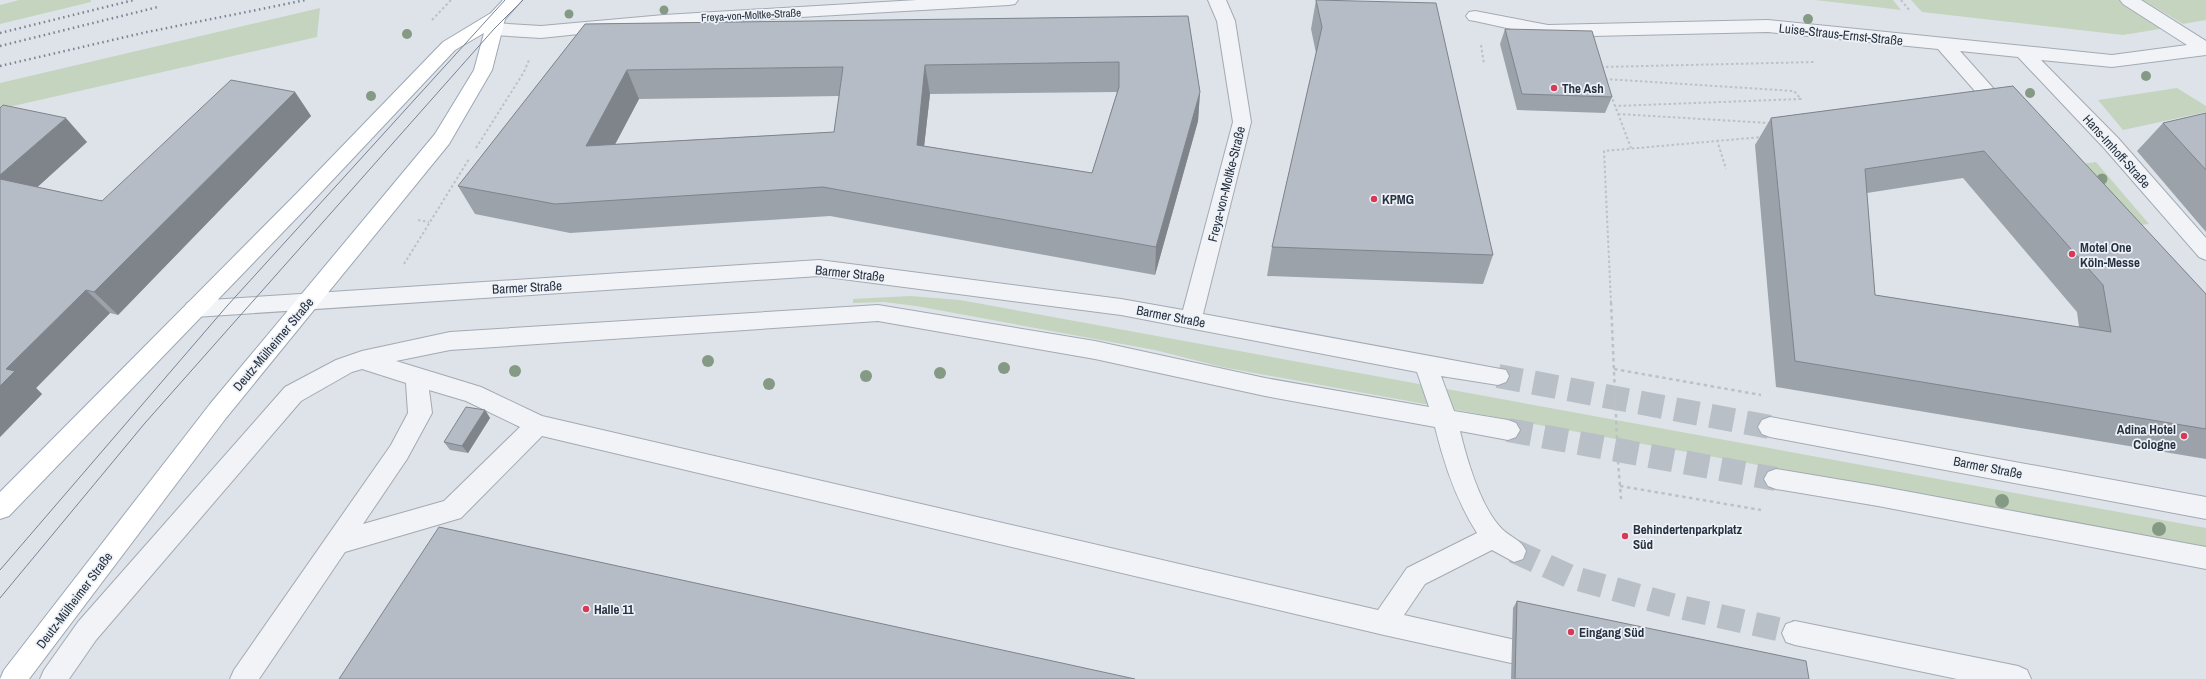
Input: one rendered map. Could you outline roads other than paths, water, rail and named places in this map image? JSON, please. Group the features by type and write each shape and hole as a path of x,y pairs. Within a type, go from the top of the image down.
{"main road":[{"name":"Deutz-Mülheimer Straße","path":"13,679 218,411 442,139 483,70 496,23 513,0"},
{"path":"0,508 195,310 449,46 496,23"}],"street":[{"name":"Freya-von-Moltke-Straße","path":"496,23 541,32 664,20 1009,0"},
{"name":"Freya-von-Moltke-Straße","path":"1191,320 1242,122 1226,21 1217,0"},
{"path":"2129,0 2205,48"},
{"name":"Luise-Straus-Ernst-Straße","path":"1475,16 1548,31 1768,26 2025,54 2112,61 2205,48"},
{"path":"1944,45 2018,128"},
{"name":"Hans-Imhoff-Straße","path":"2025,54 2111,144 2206,252"},
{"name":"Barmer Straße","path":"195,310 249,305 308,303 483,289 819,268 1121,306 1426,365 1498,376"},
{"path":"53,679 87,631 293,394 344,366 362,360 450,341 878,313 1094,350 1264,387 1508,430"},
{"path":"362,360 474,394 538,425 1384,623 1511,651"},
{"path":"1426,365 1445,419 1457,468 1477,512 1493,537 1514,551"},
{"path":"243,679 399,452 420,413 417,377"},
{"path":"336,543 452,510 538,425"},
{"name":"Barmer Straße","path":"1770,427 2206,508"},
{"path":"1776,479 1878,496 2206,558"},
{"path":"1384,623 1416,576 1493,537"},
{"path":"1795,633 2018,679"}],"tunnel":[{"path":"1498,376 1770,427"},
{"path":"1508,430 1776,479"},
{"path":"1514,551 1571,577 1675,606 1795,633"}],"tram line":[{"path":"0,570 227,306 505,0"},
{"path":"0,598 145,423 494,29 523,0"}],"railway":[{"path":"0,33 134,0"},
{"path":"0,66 147,32 306,0"},
{"path":"0,46 158,7"}],"place":[{"name":"The Ash","path":"1554,88"},
{"name":"KPMG","path":"1374,199"},
{"name":"Motel One Köln-Messe","path":"2072,254"},
{"name":"Adina Hotel Cologne","path":"2184,436"},
{"name":"Behindertenparkplatz Süd","path":"1625,536"},
{"name":"Halle 11","path":"586,609"},
{"name":"Eingang Süd","path":"1571,632"}]}
